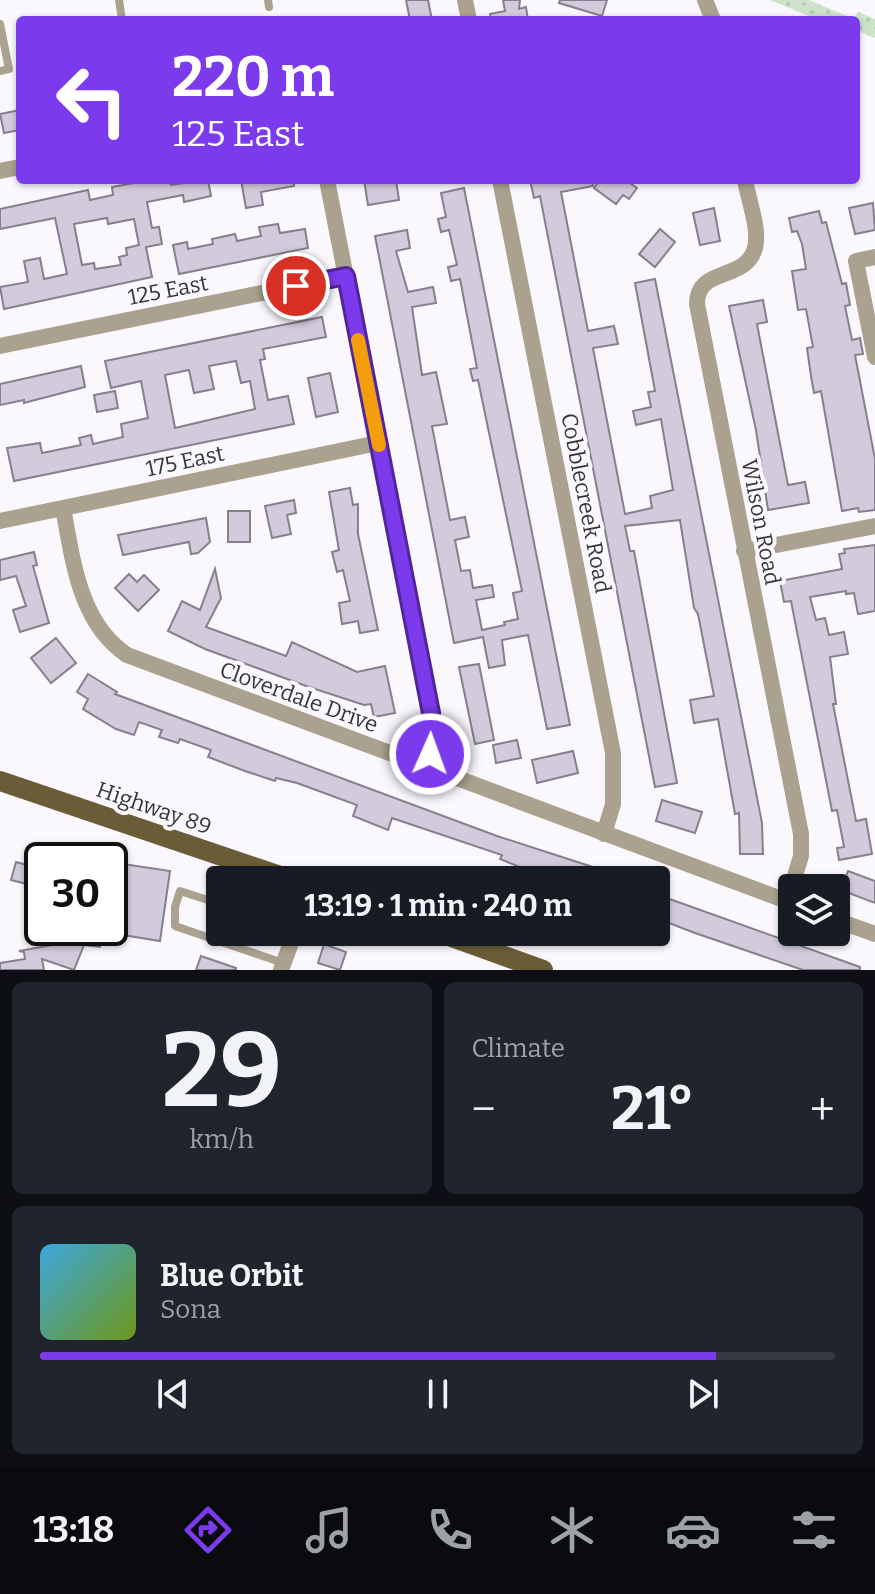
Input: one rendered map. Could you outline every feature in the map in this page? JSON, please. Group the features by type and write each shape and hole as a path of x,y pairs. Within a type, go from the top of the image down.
{"main road":[{"name":"Highway 89","path":"0,781 223,866"},
{"path":"477,946 543,970"}],"street":[{"path":"328,184 431,713 432,740 426,768"},
{"name":"Cobblecreek Road","path":"501,184 613,753 613,804 604,834"},
{"name":"Wilson Road","path":"746,184 756,236 754,252 735,271 706,281 697,298 801,834 801,856 796,874"},
{"path":"875,257 856,261 875,357"},
{"name":"125 East","path":"0,346 346,276"},
{"name":"175 East","path":"0,521 378,443"},
{"name":"Cloverdale Drive","path":"63,508 84,601 94,623 117,649 141,663 778,898"},
{"path":"744,551 875,526"},
{"path":"850,925 875,934"},
{"path":"282,967 290,946"}],"lane":[{"path":"0,24 9,69 0,71"},
{"path":"206,899 180,891 175,907 175,926 206,938"},
{"path":"227,946 282,967"}],"green space":[{"path":"770,0 809,0 847,16 809,16"},
{"path":"858,12 875,19 875,38 860,32 860,16 856,16"}],"building":[{"path":"406,0 428,0 431,16 409,16"},
{"path":"503,0 520,0 519,9 526,7 527,16 490,16 505,11"},
{"path":"560,0 607,0 602,16 559,3"},
{"path":"16,111 16,131 4,133 0,114"},
{"path":"128,184 209,184 211,196 184,202 183,195 147,202 152,228 159,227 162,244 146,247 152,277 4,309 0,287 28,282 24,261 40,258 44,279 67,274 55,218 0,229 0,209 88,190 90,200 113,195 112,187","holes":["107,218 108,224 134,219 139,245 126,248 127,255 119,257 121,265 95,269 94,263 82,265 74,224"]},
{"path":"242,184 294,184 261,192 263,205 246,208"},
{"path":"365,184 397,184 399,200 368,205"},
{"path":"531,184 593,184 561,192 588,331 614,326 618,344 593,348 625,514 652,508 650,496 673,490 661,419 636,425 633,411 651,407 648,392 655,391 635,283 655,279 762,823 763,854 740,854 739,813 735,814 718,719 694,723 690,700 714,696 698,614 694,608 680,520 625,526 630,551 634,551 677,783 655,787 540,196 534,198"},
{"path":"597,184 632,184 637,188 629,199 623,195 616,204 594,188"},
{"path":"464,188 570,725 547,729 528,635 502,640 505,665 489,668 483,637 454,643 375,236 407,230 410,248 396,251 408,292 433,287 436,303 412,307 422,375 436,372 447,424 432,426 450,520 465,517 469,537 455,540 461,571 470,570 473,588 492,585 494,597 476,600 482,630 505,625 504,622 518,619 513,593 522,591 478,380 473,381 470,369 477,368 460,279 451,281 448,267 457,265 449,230 441,232 438,219 446,217 441,193"},
{"path":"873,203 875,230 855,234 849,208"},
{"path":"714,208 720,241 700,245 693,213"},
{"path":"819,211 822,223 826,222 842,284 846,283 850,305 845,306 852,340 860,338 863,354 855,355 875,459 875,510 859,512 858,508 842,511 821,391 814,393 807,348 813,347 806,309 798,310 792,271 806,269 802,244 797,231 792,232 789,218"},
{"path":"278,224 280,233 305,229 308,248 179,274 173,245 187,242 188,249 213,244 212,239 235,234 237,241 261,236 259,227"},
{"path":"660,229 675,242 655,267 639,254"},
{"path":"763,300 767,322 757,324 788,485 805,482 809,503 768,510 756,430 729,306"},
{"path":"322,317 326,337 263,349 265,359 260,360 268,400 288,396 294,424 14,481 7,448 40,443 42,453 81,445 79,438 91,435 93,444 123,437 121,424 148,418 141,381 111,388 105,361","holes":["236,361 241,383 250,381 255,409 175,428 165,375 189,370 194,393 214,389 209,366"]},
{"path":"81,366 85,387 24,403 24,400 0,405 0,384"},
{"path":"330,373 338,412 316,417 308,378"},
{"path":"115,391 118,408 97,412 94,395"},
{"path":"350,488 353,505 358,504 358,534 378,630 360,633 358,621 342,624 339,603 350,601 343,570 337,572 332,552 339,550 329,492"},
{"path":"294,500 296,513 287,515 291,534 272,538 265,506"},
{"path":"228,511 250,511 250,542 228,542"},
{"path":"206,518 210,542 198,553 191,554 189,542 123,555 118,535"},
{"path":"875,545 875,611 858,614 854,593 846,594 846,591 810,597 816,620 825,618 829,635 844,632 848,654 830,657 836,704 833,704 856,821 866,819 872,854 839,860 837,848 844,847 837,810 832,811 791,601 784,602 780,581 842,569 839,554 845,553 844,549"},
{"path":"34,552 37,565 33,566 49,623 20,632 13,610 26,606 16,576 0,580 0,560"},
{"path":"215,569 221,598 206,627 286,656 292,642 357,672 385,666 395,713 374,717 371,704 364,705 309,687 205,649 168,631 182,601 200,610"},
{"path":"129,574 137,582 144,575 159,590 138,611 115,588"},
{"path":"56,638 76,663 51,683 31,658"},
{"path":"479,664 494,740 475,744 459,667"},
{"path":"88,674 117,692 115,694 497,836 590,866 517,866 500,859 502,855 392,818 388,830 353,816 357,805 297,783 276,778 275,781 208,757 211,750 180,739 178,743 159,737 162,730 139,722 134,735 116,729 83,709 88,699 77,692"},
{"path":"517,740 521,758 496,763 493,745"},
{"path":"573,751 578,773 537,783 532,760"},
{"path":"662,800 702,812 695,833 656,821"},
{"path":"16,862 24,864 24,883 11,880"},
{"path":"128,865 170,871 160,941 128,936"},
{"path":"848,871 875,881 875,903 850,893 850,874 847,874"},
{"path":"670,899 778,938 778,946 801,946 860,967 860,970 803,970 670,923"},
{"path":"47,946 84,946 74,970 42,959 44,970 0,970 0,963 25,959 24,952 19,951"},
{"path":"323,946 346,952 340,970 318,963"},
{"path":"201,956 236,968 236,970 196,970"}],"slow traffic":[{"path":"358,340 379,445"}],"route":[{"path":"296,286 346,276 431,713 430,754"}]}
